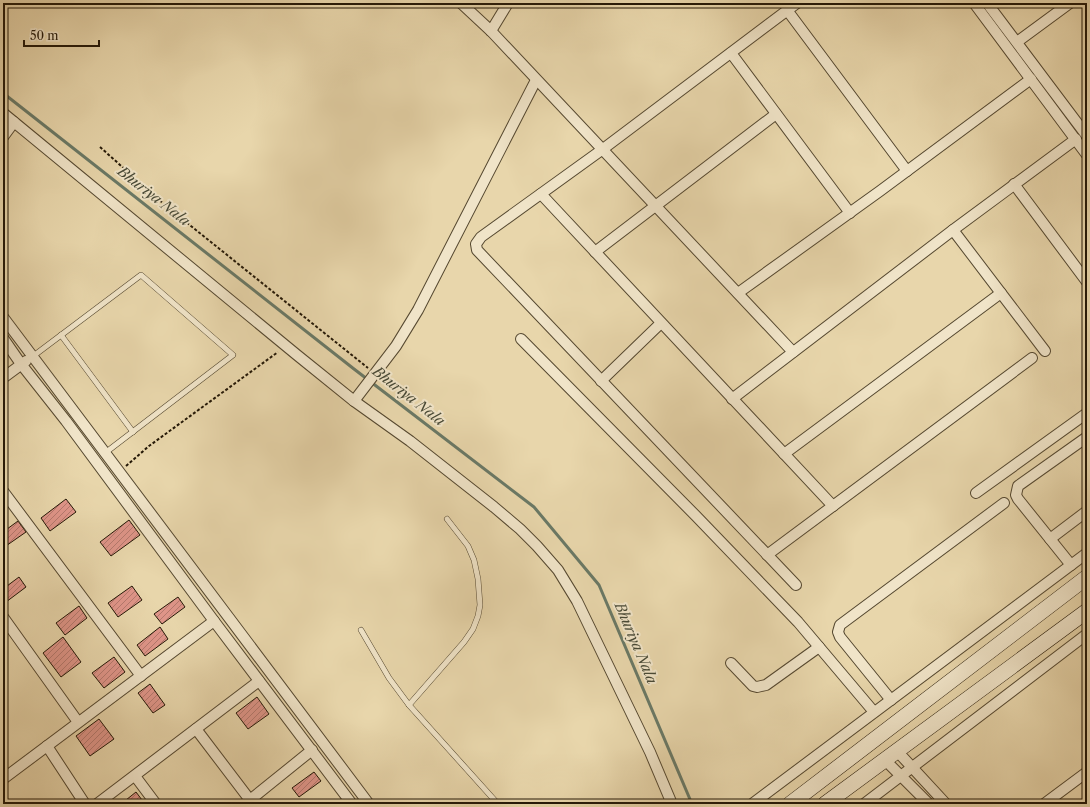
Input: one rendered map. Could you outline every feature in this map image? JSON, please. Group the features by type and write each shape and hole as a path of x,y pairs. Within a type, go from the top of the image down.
{"street":[{"path":"461,3 491,31 793,352"},
{"path":"491,31 508,3"},
{"path":"796,585 477,250 476,244 481,237 603,150 797,3"},
{"path":"974,3 1087,155"},
{"path":"987,3 1087,136"},
{"path":"1017,42 1070,3"},
{"path":"787,10 907,171"},
{"path":"731,53 850,213"},
{"path":"738,293 850,213 1031,79"},
{"path":"357,397 396,346 418,310 536,80"},
{"path":"3,113 286,346 357,397 520,529 558,570 577,601 650,752 672,804"},
{"path":"595,252 776,114"},
{"path":"3,137 14,122"},
{"path":"732,398 1014,184 1076,139"},
{"path":"1014,184 1087,282"},
{"path":"541,194 833,506"},
{"path":"953,230 1045,351"},
{"path":"784,454 1002,293"},
{"path":"3,317 369,804"},
{"path":"601,381 661,323"},
{"path":"3,338 214,622 352,804"},
{"path":"521,339 696,516 798,622 874,712"},
{"path":"3,378 32,357"},
{"path":"767,555 1032,358"},
{"path":"976,493 1087,414"},
{"path":"1070,565 1018,499 1016,490 1018,486 1087,437"},
{"path":"3,491 141,676"},
{"path":"891,700 840,637 838,632 840,625 1004,504"},
{"path":"1050,539 1087,511"},
{"path":"752,804 1087,553"},
{"path":"790,804 1087,577"},
{"path":"825,804 1087,611"},
{"path":"3,617 78,722"},
{"path":"3,779 214,622"},
{"path":"864,804 1087,634"},
{"path":"731,663 753,686 761,687 820,647"},
{"path":"97,804 259,681"},
{"path":"196,729 252,802 312,750"},
{"path":"47,746 85,804"},
{"path":"891,755 912,767 946,804"},
{"path":"891,755 901,775 929,804"},
{"path":"1048,803 1087,772"},
{"path":"135,776 156,804"}],"lane":[{"path":"32,357 142,275 233,355 105,453"},
{"path":"61,335 133,432"},
{"path":"408,705 464,642 473,629 478,616 480,605 478,579 474,560 468,546 447,519"},
{"path":"361,630 389,678 408,705 498,804"}],"path":[{"path":"100,147 166,206 373,376"},
{"path":"119,472 149,446 286,346"}],"building":[{"path":"66,499 76,512 50,531 41,518"},
{"path":"129,520 140,535 111,556 100,542"},
{"path":"18,521 26,532 3,548 3,532"},
{"path":"19,577 26,587 6,602 3,598 3,589"},
{"path":"132,586 142,600 118,617 108,603"},
{"path":"178,597 185,607 162,624 154,614"},
{"path":"79,606 87,618 65,635 56,623"},
{"path":"160,627 168,639 145,656 137,645"},
{"path":"63,637 81,662 61,677 43,653"},
{"path":"114,657 125,672 104,688 92,673"},
{"path":"150,684 165,705 153,713 138,693"},
{"path":"257,697 269,714 248,729 236,713"},
{"path":"99,719 114,739 90,756 76,736"},
{"path":"314,772 321,781 299,797 292,788"},
{"path":"136,792 145,804 121,804"}],"waterway":[{"name":"Bhuriya Nala","path":"3,93 354,369 534,507 599,585 692,804"}]}
